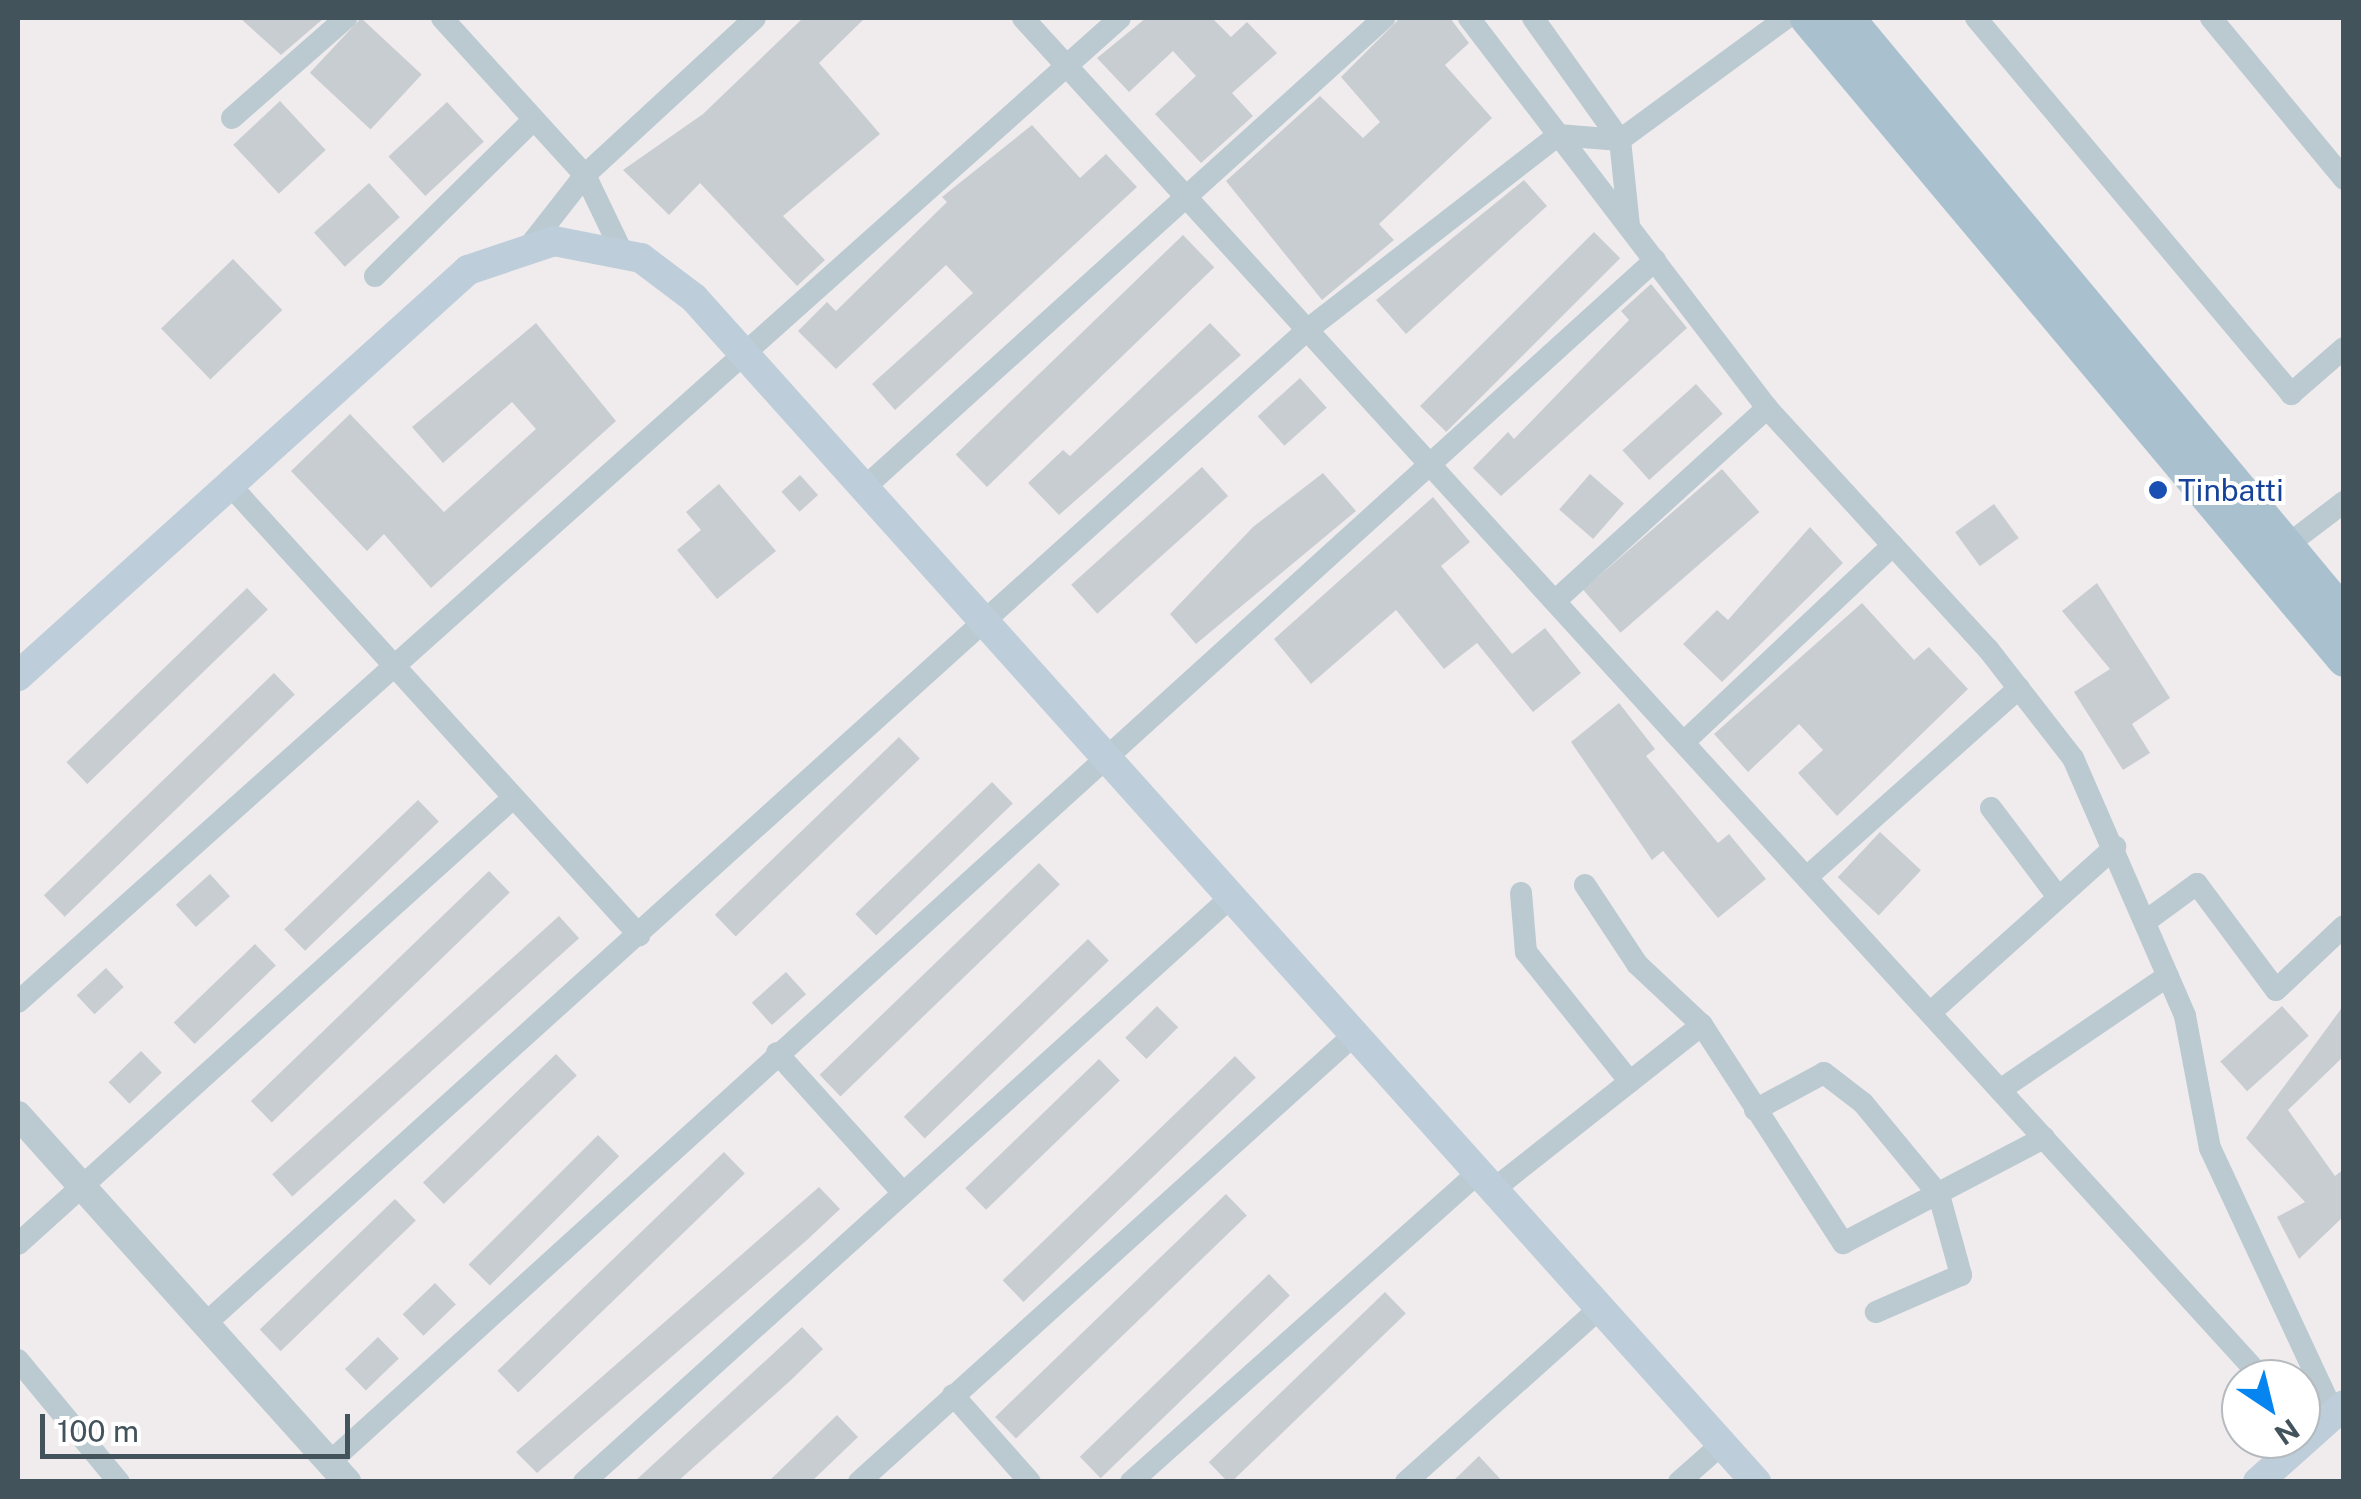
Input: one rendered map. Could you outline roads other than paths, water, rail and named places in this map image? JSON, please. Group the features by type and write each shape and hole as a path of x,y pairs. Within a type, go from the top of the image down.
{"main road":[{"path":"1807,18 2029,285 2060,346 2166,482 2257,584 2330,620"},
{"path":"1847,18 2286,546 2330,620 2344,659"},
{"path":"18,676 460,278 532,244 620,250 678,282 1756,1482"},
{"path":"2258,1482 2323,1418"}],"street":[{"path":"232,118 346,18"},
{"path":"442,18 584,175 620,250"},
{"path":"532,244 584,175 756,18"},
{"path":"1023,18 2245,1359"},
{"path":"18,1002 1120,18"},
{"path":"865,487 1384,18"},
{"path":"1469,18 1767,408 2019,688 2073,758 2168,976 2198,1065 2210,1148 2323,1418"},
{"path":"1533,18 1620,140 1629,226"},
{"path":"205,1324 1307,330 1558,136 1620,140 1786,18"},
{"path":"1976,18 2291,394 2344,348"},
{"path":"2211,18 2344,179"},
{"path":"375,276 533,120"},
{"path":"18,1115 339,1472 777,1053 1656,260"},
{"path":"1555,602 1767,408"},
{"path":"230,484 396,661 513,798 639,935"},
{"path":"2286,546 2344,502"},
{"path":"1684,742 1893,545"},
{"path":"1807,877 2019,688"},
{"path":"18,1244 513,798"},
{"path":"1991,808 2058,897"},
{"path":"1930,1012 2115,847"},
{"path":"2146,921 2198,884 2276,990 2344,926"},
{"path":"1584,885 1638,964 1702,1025 1843,1243 2044,1138"},
{"path":"1521,893 1526,952 1630,1082"},
{"path":"584,1482 1232,896"},
{"path":"2000,1090 2168,976"},
{"path":"1131,1482 1486,1180 1630,1082 1702,1025"},
{"path":"859,1482 1355,1034"},
{"path":"777,1053 903,1193"},
{"path":"1755,1110 1824,1072 1862,1103 1939,1195 1961,1275 1876,1312"},
{"path":"1406,1482 1600,1308"},
{"path":"18,1360 118,1482"},
{"path":"953,1395 1030,1482"},
{"path":"1679,1482 1722,1444"}],"place":[{"name":"Tinbatti","path":"2158,490"}]}
